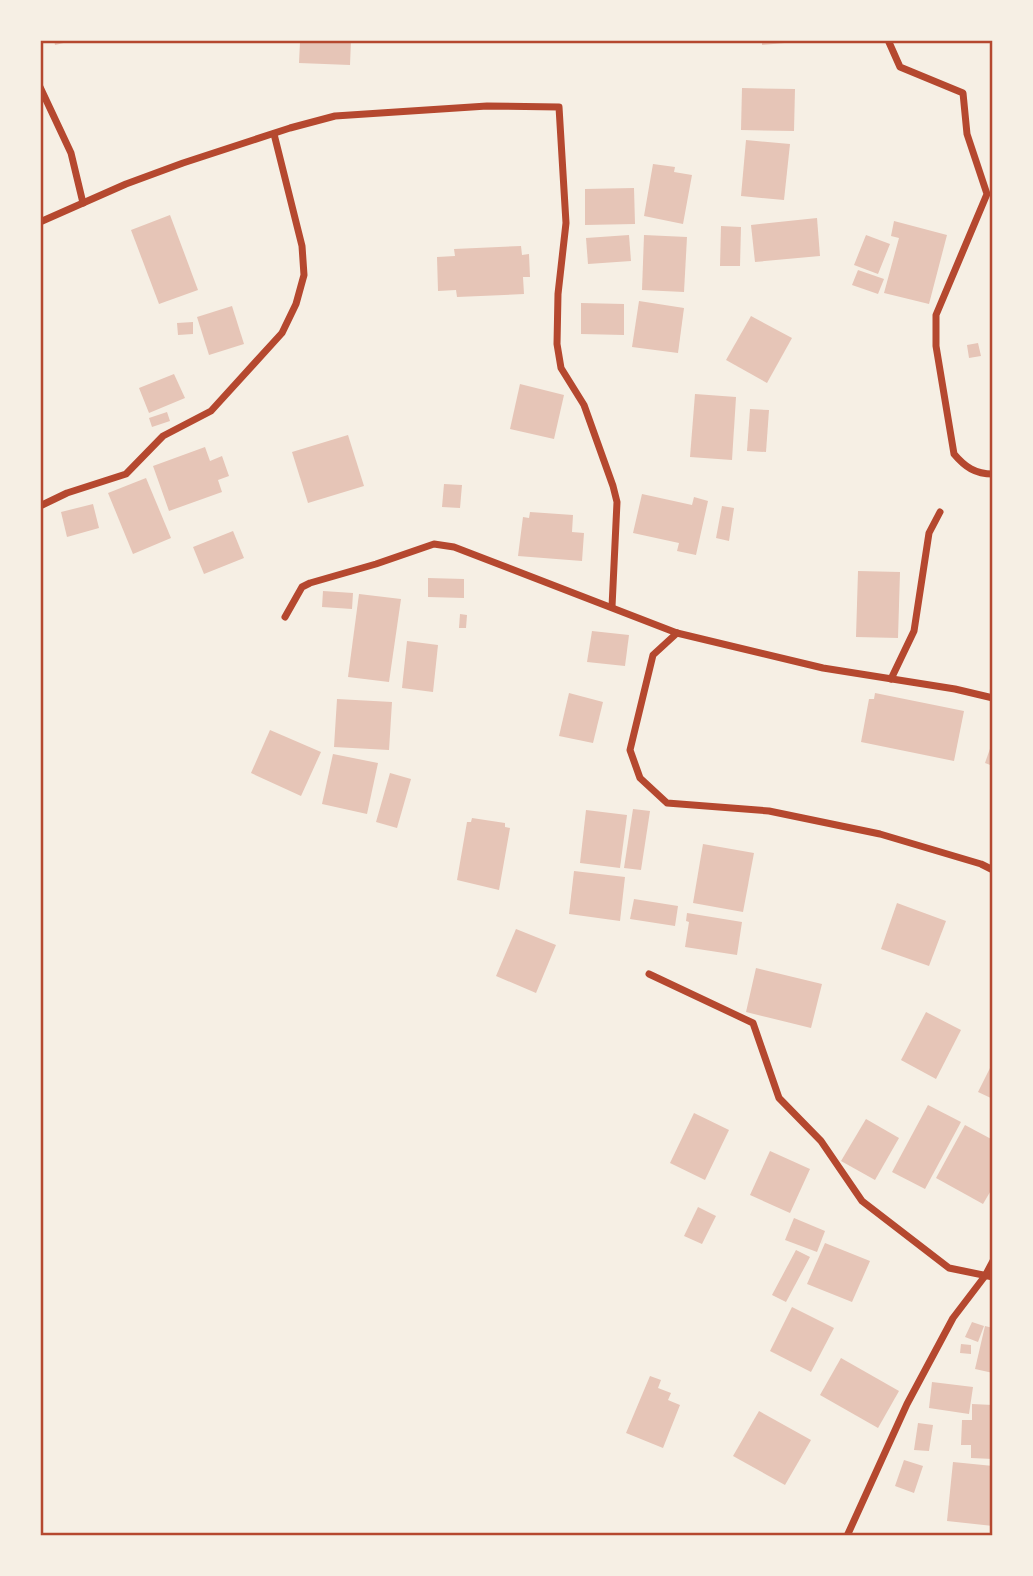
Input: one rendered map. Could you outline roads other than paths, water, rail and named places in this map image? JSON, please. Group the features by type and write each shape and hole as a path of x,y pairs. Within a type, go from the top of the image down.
{"street":[{"path":"888,40 900,67 963,93 967,134 987,194 936,315 936,346 954,454 964,466 982,474 993,474"},
{"path":"40,87 71,153 83,203"},
{"path":"40,222 126,184 183,163 335,116 487,106 559,107 566,223 558,293 557,344 561,368 584,405 617,502 612,607"},
{"path":"40,506 67,492 125,474 163,436 211,411 282,333 296,304 304,275 302,246 274,134"},
{"path":"891,679 914,631 929,533 940,512"},
{"path":"285,617 303,586 434,544 454,547 677,633 823,668 955,689 993,698"},
{"path":"677,633 653,655 630,750 640,778 667,803 769,811 880,834 993,870"},
{"path":"649,974 753,1023 779,1098 821,1141 862,1201 948,1268 989,1277"},
{"path":"847,1536 906,1404 953,1318 989,1277 993,1261"}]}
